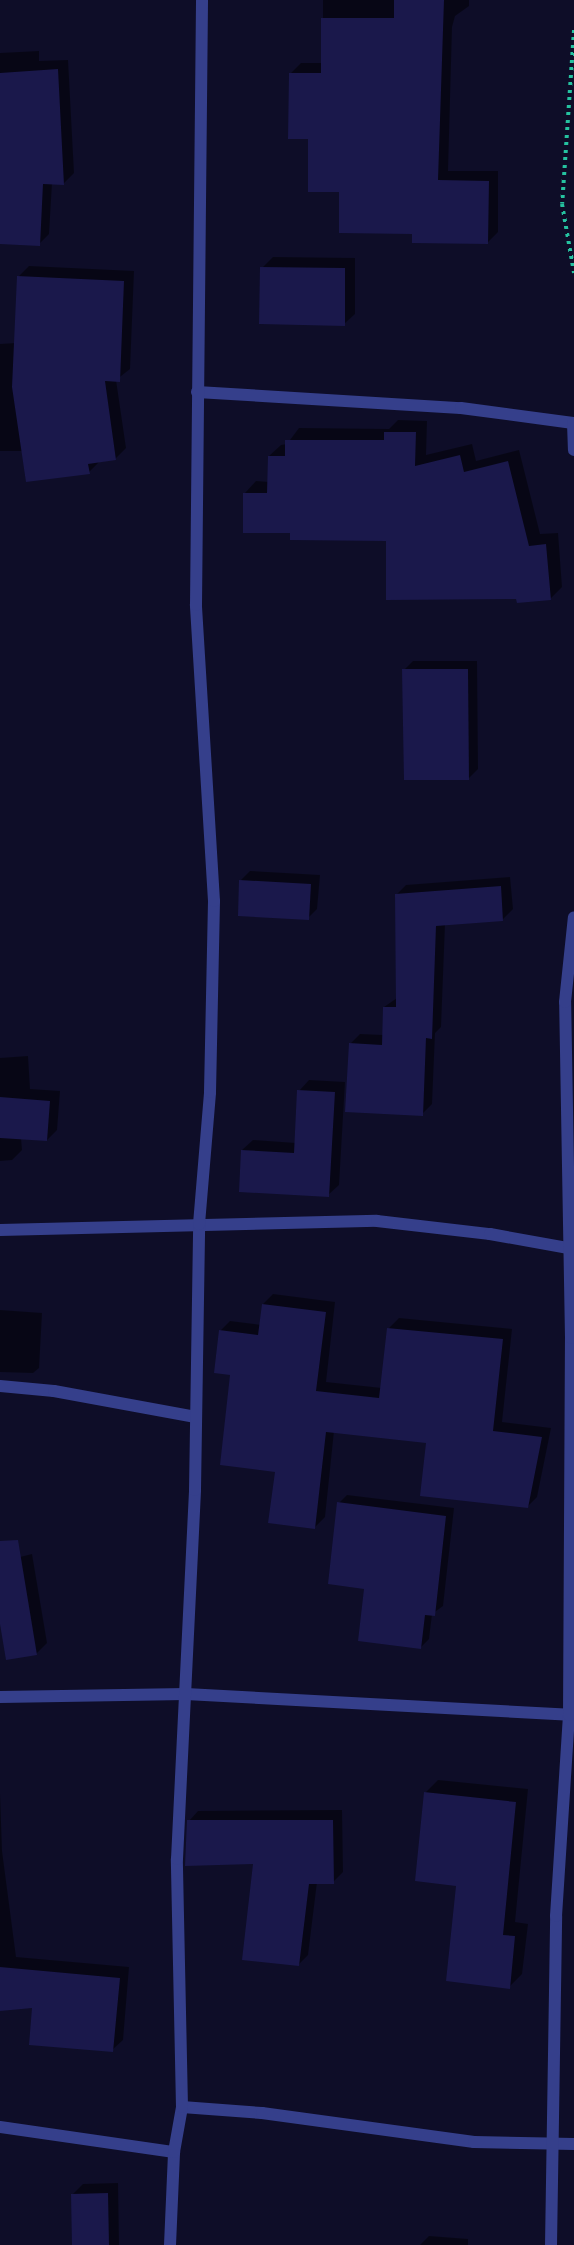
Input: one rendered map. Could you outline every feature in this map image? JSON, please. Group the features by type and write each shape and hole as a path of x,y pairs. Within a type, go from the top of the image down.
{"street":[{"path":"170,2245 174,2152 182,2107 177,1859 186,1694 196,1417 199,1224 210,1092 214,902 196,605 202,0"},
{"path":"197,392 461,408 573,423 574,450"},
{"path":"551,2245 556,1916 569,1715 571,1338 565,1002 574,917"},
{"path":"0,1230 199,1224 417,1224 570,1249"},
{"path":"0,1386 111,1400 196,1417"},
{"path":"0,1697 186,1694 569,1715"},
{"path":"182,2107 262,2113 474,2142 574,2144"},
{"path":"0,2127 174,2152"}],"path":[{"path":"574,30 562,204 574,273"}],"building":[{"path":"394,0 444,0 438,180 489,181 488,244 412,243 412,234 339,233 339,192 308,192 308,139 288,139 289,73 321,73 321,18 394,18"},
{"path":"58,69 64,185 43,184 40,246 0,244 0,73"},
{"path":"260,267 345,268 345,326 259,324"},
{"path":"17,276 124,281 120,382 105,381 116,460 88,464 90,474 26,482 12,387"},
{"path":"384,432 416,432 415,466 460,455 464,472 508,461 529,546 546,544 551,600 517,603 516,599 386,600 386,541 290,540 290,533 243,533 243,493 267,493 268,456 285,456 285,440 384,440"},
{"path":"402,669 468,669 469,780 404,780"},
{"path":"239,880 311,884 309,920 238,916"},
{"path":"501,886 503,921 436,926 432,1039 426,1038 423,1116 345,1112 349,1043 382,1045 383,1007 396,1007 395,894"},
{"path":"297,1090 335,1092 329,1197 239,1192 241,1150 294,1153"},
{"path":"0,1097 50,1101 47,1141 0,1138"},
{"path":"262,1304 326,1312 316,1391 379,1398 387,1328 503,1339 493,1431 542,1437 528,1508 420,1496 426,1443 326,1432 315,1529 268,1523 275,1472 220,1465 230,1375 214,1373 219,1330 258,1335"},
{"path":"337,1502 446,1516 435,1616 425,1615 421,1649 358,1641 364,1589 328,1584"},
{"path":"18,1540 37,1655 6,1660 0,1624 0,1541"},
{"path":"424,1792 516,1802 503,1935 515,1936 510,1989 446,1981 456,1886 415,1881"},
{"path":"187,1820 333,1820 334,1884 309,1884 299,1966 242,1960 253,1864 185,1866"},
{"path":"0,1967 120,1978 113,2052 29,2045 32,2008 0,2011"},
{"path":"108,2193 109,2245 72,2245 71,2194"}]}
